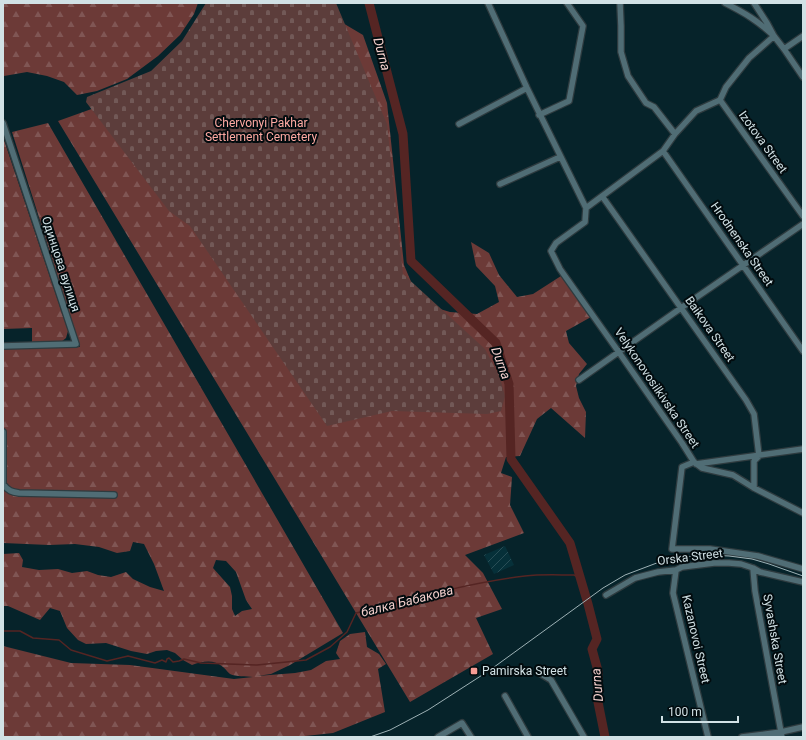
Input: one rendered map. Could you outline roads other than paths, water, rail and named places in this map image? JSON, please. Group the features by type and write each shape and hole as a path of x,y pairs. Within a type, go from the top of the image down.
{"street":[{"path":"488,3 526,88 586,208 663,151 675,134 696,111 720,100 726,87 749,58 774,36"},
{"path":"540,115 569,101 583,26 567,3"},
{"path":"620,3 621,52 628,76 646,103 654,107 675,134"},
{"path":"725,3 744,12 764,26 784,49 803,77"},
{"path":"754,3 768,23 774,36"},
{"path":"784,49 803,36"},
{"path":"459,124 526,88"},
{"name":"Izotova Street","path":"720,100 803,216"},
{"name":"Одинцова вулиця","path":"3,123 76,344 3,346"},
{"name":"Hrodnenska Street","path":"663,151 803,351"},
{"path":"500,184 560,156"},
{"name":"Baikova Street","path":"602,196 746,400 754,414 759,456 754,461 754,488"},
{"name":"Velykonovosilkivska Street","path":"586,208 585,222 556,243 551,251 560,269 682,443 694,463 682,467 672,550 717,550 758,556 803,569"},
{"path":"579,380 618,351 803,224"},
{"path":"3,432 3,484 6,489 19,494 114,495"},
{"path":"694,463 759,456 803,449"},
{"path":"694,463 702,468 734,475 754,488 803,513"},
{"name":"Orska Street","path":"606,594 635,578 658,572 676,570 682,567 729,563 741,564 760,572 803,582"},
{"name":"Syvashska Street","path":"753,568 755,591 782,734"},
{"name":"Kazanovoi Street","path":"676,570 673,593 708,737"},
{"path":"541,674 551,680 584,737"},
{"path":"505,696 528,737"},
{"path":"438,737 462,723 471,737"},
{"path":"742,737 782,734 803,727"}],"waterway":[{"name":"Durna","path":"369,3 403,134 411,261 496,343 509,384 511,459 570,543 588,604 597,639 592,649 598,671 598,702 605,737"},
{"name":"балка Бабакова","path":"3,631 20,631 33,638 59,640 71,650 107,661 128,656 155,663 162,660 166,662 169,658 173,662 184,659 201,663 257,665 306,660 330,647 347,632 356,613 440,592 504,579 543,575 574,575 580,578"}],"tram line":[{"path":"370,737 390,730 428,710 490,670 603,588 625,575 670,558 707,555 752,559 803,576"}],"place":[{"name":"Pamirska Street","path":"474,671"}],"park label":[{"name":"Chervonyi Pakhar Settlement Cemetery","path":"261,130"}]}
